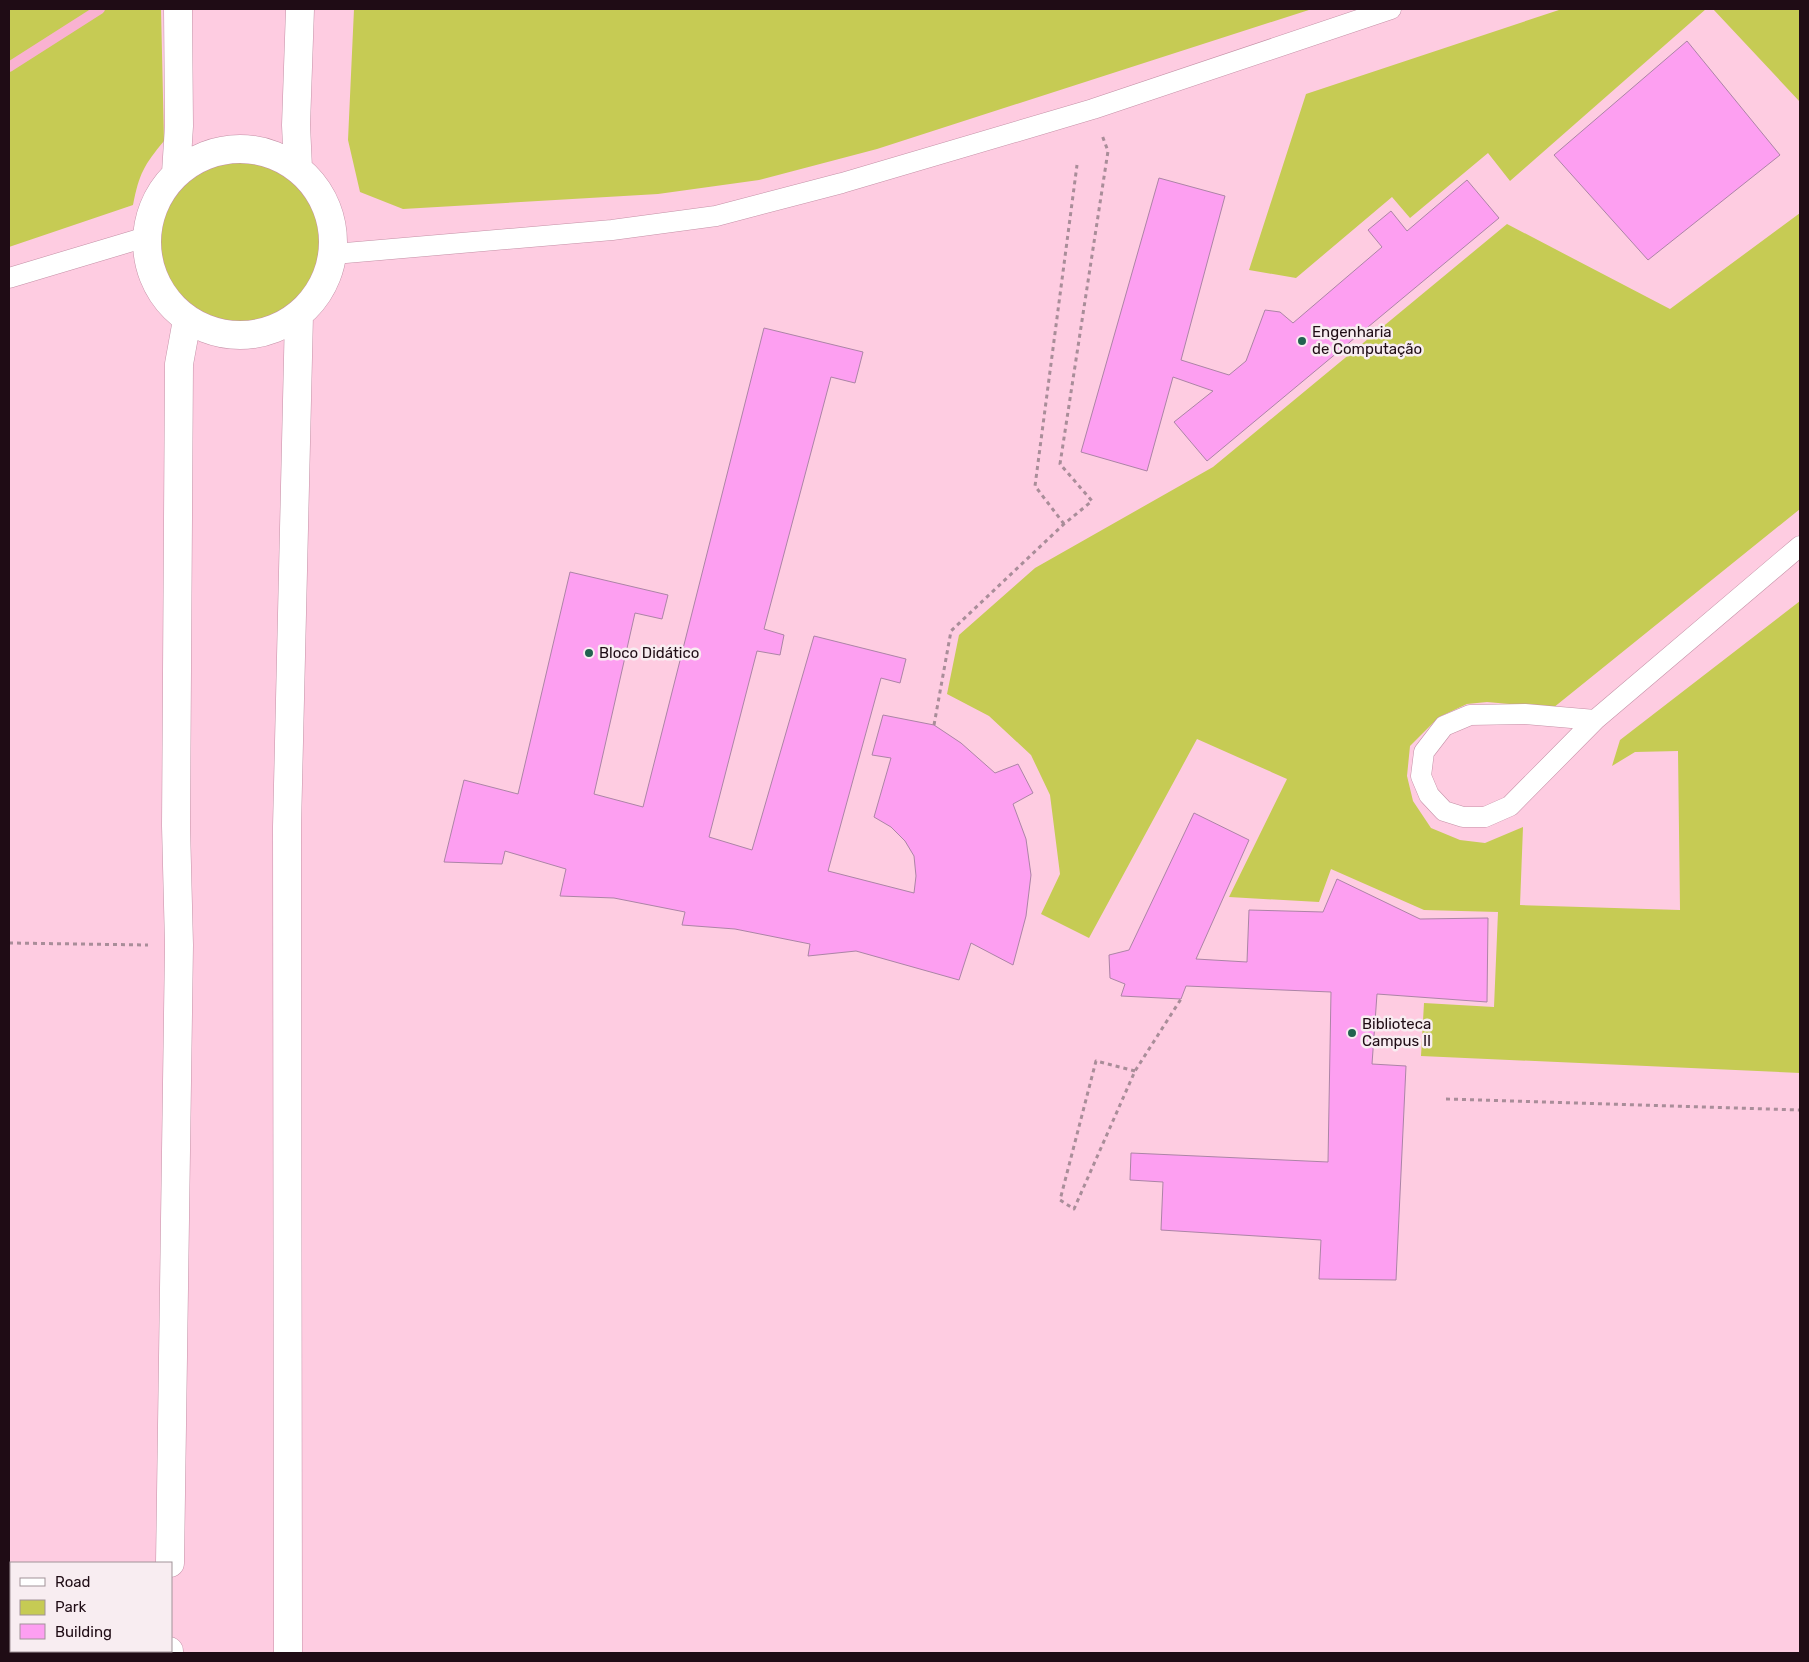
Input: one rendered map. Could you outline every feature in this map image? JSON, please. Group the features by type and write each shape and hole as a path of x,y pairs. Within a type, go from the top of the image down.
{"street":[{"path":"298,168 296,125 300,9"},
{"path":"176,173 179,126 178,16"},
{"path":"250,149 276,155 298,168 316,186 327,206 334,229 334,254 327,276 316,297 299,315 279,327 256,334 231,336 208,330 187,320 169,303 156,284 148,260 146,237 151,213 161,191 176,173 199,158 224,150 250,149"},
{"path":"288,1653 288,827 299,315"},
{"path":"170,1562 179,945 176,826 179,364 187,320"}],"lane":[{"path":"334,254 612,230 716,216 842,183 1093,109 1392,9"},
{"path":"9,278 146,237"},
{"path":"1595,720 1525,714 1470,715 1444,726 1424,752 1421,776 1428,795 1444,811 1463,817 1485,817 1510,806 1595,720 1800,546"}],"path":[{"path":"934,725 951,632 1064,524 1092,501 1060,464 1108,151"},
{"path":"1064,524 1035,486 1078,165"},
{"path":"9,943 179,945"},
{"path":"1135,1071 1096,1061 1060,1200 1074,1209 1135,1071 1180,999"},
{"path":"1446,1099 1800,1110"}],"shaded area":[{"path":"9,9 1800,9 1800,1653 9,1653"}],"green space":[{"path":"9,9 161,9 164,141 143,170 133,205 9,247"},
{"path":"354,9 1312,9 877,149 759,180 658,194 403,209 360,192 348,140"},
{"path":"1562,9 1706,9 1510,181 1488,153 1410,218 1392,197 1296,278 1249,270 1306,94"},
{"path":"1713,9 1800,9 1800,102"},
{"path":"249,149 276,156 292,164 306,176 318,190 326,206 332,224 332,260 326,278 318,294 306,308 292,320 276,328 258,334 231,335 204,328 188,320 162,294 148,260 147,233 154,206 162,190 188,164 222,150"},
{"path":"1800,213 1800,509 1553,708 1487,702 1467,704 1439,717 1410,746 1407,776 1413,801 1431,828 1460,840 1485,843 1523,827 1520,905 1680,910 1678,751 1635,752 1612,766 1620,740 1800,601 1800,1073 1421,1056 1424,1003 1494,1007 1498,912 1424,910 1331,869 1319,902 1229,897 1287,779 1197,739 1089,938 1041,914 1060,874 1050,795 1031,755 989,716 947,694 959,635 1035,568 1213,467 1507,224 1670,309"}],"building":[{"path":"1687,41 1780,155 1648,260 1554,155"},
{"name":"Engenharia de Computação","path":"1159,178 1225,196 1181,360 1229,375 1246,361 1265,310 1280,312 1293,323 1382,247 1368,230 1391,211 1407,231 1467,180 1499,218 1207,461 1174,422 1213,391 1173,377 1147,471 1081,452"},
{"name":"Bloco Didático","path":"764,328 863,352 855,383 831,377 764,629 784,635 780,655 757,651 709,837 752,850 814,636 906,659 900,683 881,678 828,871 914,893 916,876 914,856 905,841 891,827 874,817 891,758 872,755 883,715 934,725 961,743 995,773 1018,764 1033,793 1013,804 1026,839 1031,875 1026,916 1013,965 971,943 959,980 856,951 808,956 810,944 735,929 682,925 685,912 614,898 560,896 566,869 505,851 502,864 444,862 464,780 518,794 570,572 668,595 662,619 635,613 594,794 643,807"},
{"name":"Biblioteca Campus II","path":"1194,813 1249,840 1196,959 1247,962 1249,910 1323,912 1337,879 1420,919 1488,918 1487,1002 1377,994 1372,1064 1406,1066 1396,1280 1319,1279 1321,1240 1161,1230 1163,1182 1130,1180 1131,1153 1328,1162 1331,992 1186,986 1181,999 1121,996 1125,984 1110,978 1109,955 1129,950"}],"waterway":[{"path":"9,67 100,9"}],"place":[{"name":"Engenharia de Computação","path":"1302,341"},
{"name":"Bloco Didático","path":"589,653"},
{"name":"Biblioteca Campus II","path":"1352,1033"}]}
